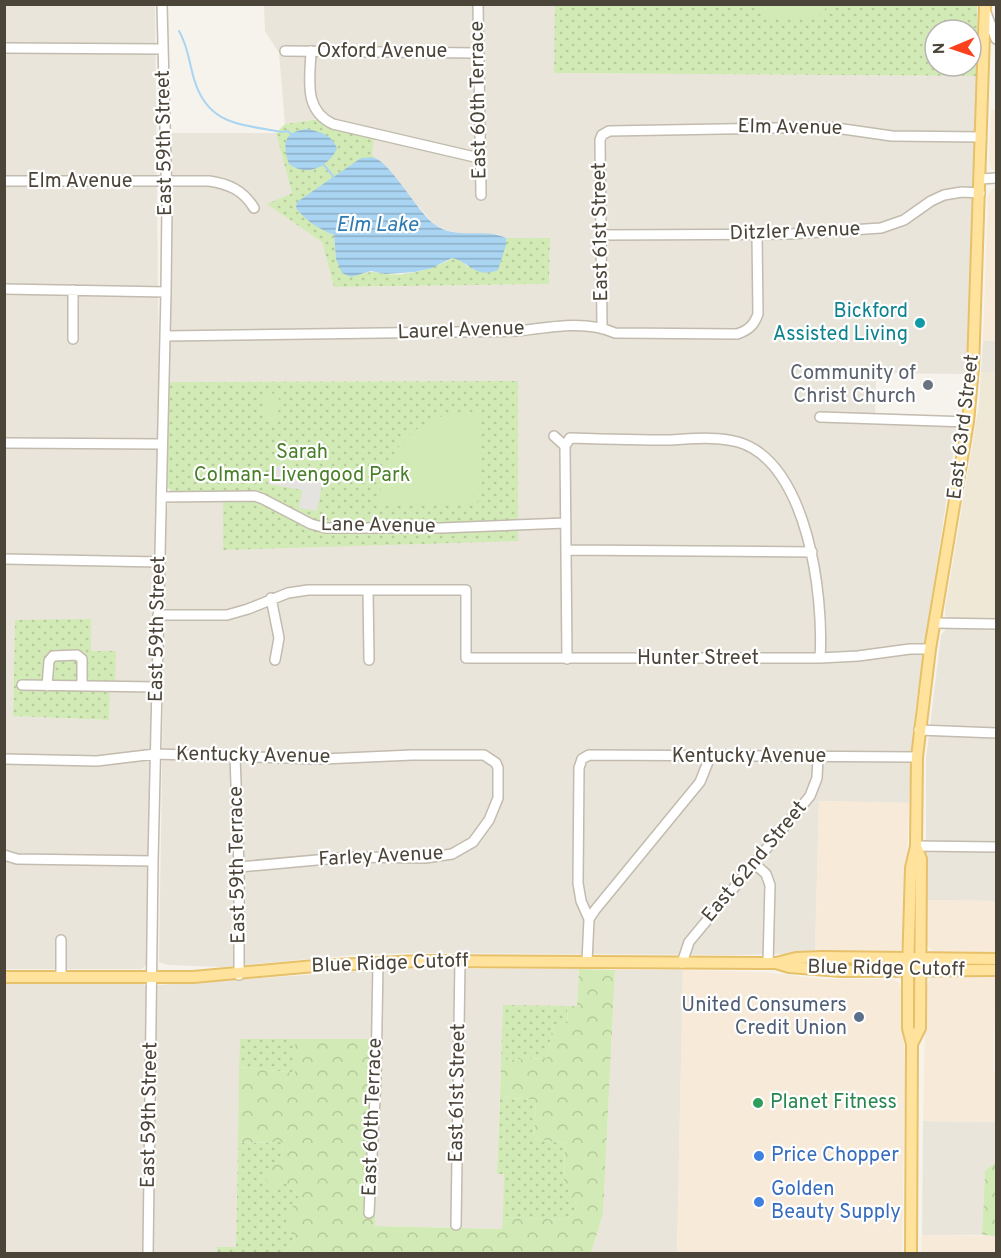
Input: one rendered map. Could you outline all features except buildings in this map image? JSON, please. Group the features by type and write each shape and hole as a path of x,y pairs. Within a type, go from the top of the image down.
{"main road":[{"name":"East 63rd Street","path":"911,1254 912,1044 908,1028 908,958 911,868 915,846 917,757 930,649 968,422 973,367 985,7"},
{"name":"East 63rd Street","path":"912,1044 920,1028 922,971 921,859 915,846"},
{"name":"Blue Ridge Cutoff","path":"4,977 239,975 315,966 460,961 772,963 796,958 996,959"},
{"name":"Blue Ridge Cutoff","path":"772,963 789,967 841,971 996,970"}],"street":[{"name":"East 59th Street","path":"148,1254 160,497 166,336 162,4"},
{"name":"East 60th Terrace","path":"478,4 481,195"},
{"path":"985,7 996,39"},
{"path":"4,48 163,49"},
{"name":"Oxford Avenue","path":"285,51 478,52"},
{"path":"311,51 310,99 316,112 325,120 333,124 479,158"},
{"name":"Elm Avenue","path":"601,137 609,130 818,127 853,129 892,136 981,137"},
{"name":"East 61st Street","path":"601,137 602,327"},
{"path":"980,179 996,178"},
{"name":"Elm Avenue","path":"4,181 209,181 223,183 240,191 254,208"},
{"name":"Ditzler Avenue","path":"601,235 757,235 881,228 904,220 931,201 944,195 962,192 980,193"},
{"name":"Laurel Avenue","path":"166,336 519,331 556,326 602,327 615,333 737,334 746,332 753,325 758,314 757,235"},
{"path":"4,289 166,292"},
{"path":"73,290 73,339"},
{"path":"820,417 968,422"},
{"path":"554,436 565,446"},
{"path":"567,659 565,446 570,438 671,440 700,438 738,442 758,451 777,469 784,481 796,506 812,552 820,604 822,635 820,658"},
{"path":"4,442 162,444"},
{"name":"Lane Avenue","path":"160,497 255,496 310,525 326,528 441,528 566,523"},
{"path":"566,550 812,552"},
{"path":"4,559 159,562"},
{"path":"158,615 227,615 248,609 271,598 308,590 368,590 369,660"},
{"name":"Hunter Street","path":"368,590 466,591 466,658 820,658 930,649"},
{"path":"271,598 279,638 275,660"},
{"path":"935,623 996,624"},
{"path":"47,686 49,661 53,656 77,655 82,659 82,685"},
{"path":"22,685 157,687"},
{"path":"919,730 996,733"},
{"name":"Kentucky Avenue","path":"4,759 97,760 155,754 323,759 484,755 490,757 498,766"},
{"name":"Kentucky Avenue","path":"590,919 581,901 578,883 579,768 582,759 589,755 917,757"},
{"name":"East 59th Terrace","path":"236,756 239,975"},
{"path":"587,962 590,919 595,910 700,782 710,757"},
{"name":"East 62nd Street","path":"682,963 689,942 810,796 817,778 818,757"},
{"name":"Farley Avenue","path":"239,867 350,857 425,858 452,854 473,842 489,820 498,798 500,780 498,766"},
{"path":"915,846 996,848"},
{"path":"4,855 17,859 153,861"},
{"path":"755,864 766,874 770,885 772,963"},
{"path":"61,940 61,977"},
{"name":"East 61st Street","path":"456,1224 460,961"},
{"name":"East 60th Terrace","path":"369,1213 378,963"}],"shaded area":[{"path":"5,5 155,5 159,380 152,679 147,683 115,682 90,651 15,620 13,716 109,720 110,690 145,691 151,696 148,959 142,969 5,969"},
{"path":"264,5 555,5 555,73 978,78 966,374 876,373 875,423 951,425 957,429 915,710 909,803 819,801 815,953 733,955 412,953 353,955 222,967 168,965 159,962 166,511 169,502 223,500 223,549 518,540 518,381 169,382 169,133 276,133 292,193 268,204 322,242 334,287 549,284 550,238 506,238 498,234 463,234 446,230 434,224 372,154 338,121 330,117 285,124 279,53 265,31","holes":["518,653 586,656 586,662 519,662"]},
{"path":"991,110 996,110 996,171 991,169 989,159"},
{"path":"995,185 996,341 983,341 988,195"},
{"path":"983,341 996,341 996,372 981,372"},
{"path":"981,372 996,372 996,620 951,620 945,615 945,609 979,404"},
{"path":"272,465 324,476 317,511 299,508 302,490 268,484"},
{"path":"947,628 996,628 996,901 926,900 926,759 941,635"},
{"path":"819,801 909,803 904,937 900,951 893,953 815,953"},
{"path":"926,900 996,901 996,955 933,953 927,945"},
{"path":"393,969 579,969 577,1006 503,1006 497,1173 505,1174 503,1229 375,1226 381,1039 240,1039 236,1247 217,1247 217,1253 151,1254 156,988 158,985"},
{"path":"615,970 683,970 677,1253 591,1254 603,1214"},
{"path":"683,970 761,972 823,979 893,979 899,983 903,996 905,1077 902,1253 677,1254"},
{"path":"935,975 995,975 996,1122 923,1121 926,988 930,979"},
{"path":"5,983 143,984 148,989 144,1253 5,1254"},
{"path":"923,1121 996,1122 996,1162 985,1171 982,1235 922,1235"},
{"path":"922,1235 996,1236 996,1253 921,1254"}],"green space":[{"path":"761,4 827,5 823,14 813,19 770,18 764,12"},
{"path":"555,5 977,5 977,18 923,18 923,76 554,73"},
{"path":"319,119 338,129 374,137 372,154 375,158 361,158 325,231 334,235 336,259 363,274 372,272 393,275 430,268 452,258 461,260 468,267 506,245 506,238 550,238 549,284 334,287 322,242 267,204 292,193 276,133 285,124"},
{"name":"Sarah Colman-Livengood Park","path":"518,381 518,541 223,550 223,500 173,493 167,487 169,382"},
{"path":"265,393 279,394 278,422 264,422"},
{"path":"461,412 481,412 478,501 474,505 379,506 385,472 402,443 428,422"},
{"path":"91,619 91,651 116,651 115,682 110,690 109,720 13,716 15,620"},
{"path":"579,969 615,970 603,1214 591,1253 285,1253 294,1239 285,1218 299,1197 286,1183 270,1187 263,1174 283,1155 282,1142 238,1143 239,1067 295,1073 295,1039 381,1039 375,1226 502,1229 503,1217 567,1220 577,1206 564,1181 565,1144 534,1138 536,1100 500,1097 501,1060 547,1058 553,1024 568,1023 567,1006 577,1006"},
{"path":"503,1005 567,1006 568,1024 553,1024 547,1058 501,1060"},
{"path":"240,1039 295,1039 295,1073 239,1067"},
{"path":"500,1097 536,1100 534,1138 565,1144 564,1181 577,1206 567,1220 503,1217 504,1174 497,1174"},
{"path":"282,1142 286,1183 299,1197 294,1239 285,1253 217,1254 217,1247 236,1247 238,1143"},
{"path":"996,1162 996,1236 982,1235 985,1171"}],"water":[{"path":"308,129 329,137 337,149 322,166 303,170 289,164 286,144 287,139 294,132"},
{"name":"Elm Lake","path":"361,158 374,158 382,162 427,218 443,229 451,232 489,234 506,238 498,270 478,271 452,258 432,268 415,272 385,274 371,271 351,277 342,273 336,259 334,235 313,224 296,208 297,202"}],"waterway":[{"path":"179,31 194,79 208,106 228,120 253,127 288,131 291,134"},
{"path":"324,165 334,177"}],"place":[{"name":"Bickford Assisted Living","path":"920,323"},
{"name":"Community of Christ Church","path":"928,385"},
{"name":"United Consumers Credit Union","path":"859,1017"},
{"name":"Planet Fitness","path":"758,1103"},
{"name":"Price Chopper","path":"759,1156"},
{"name":"Golden Beauty Supply","path":"759,1202"}]}
